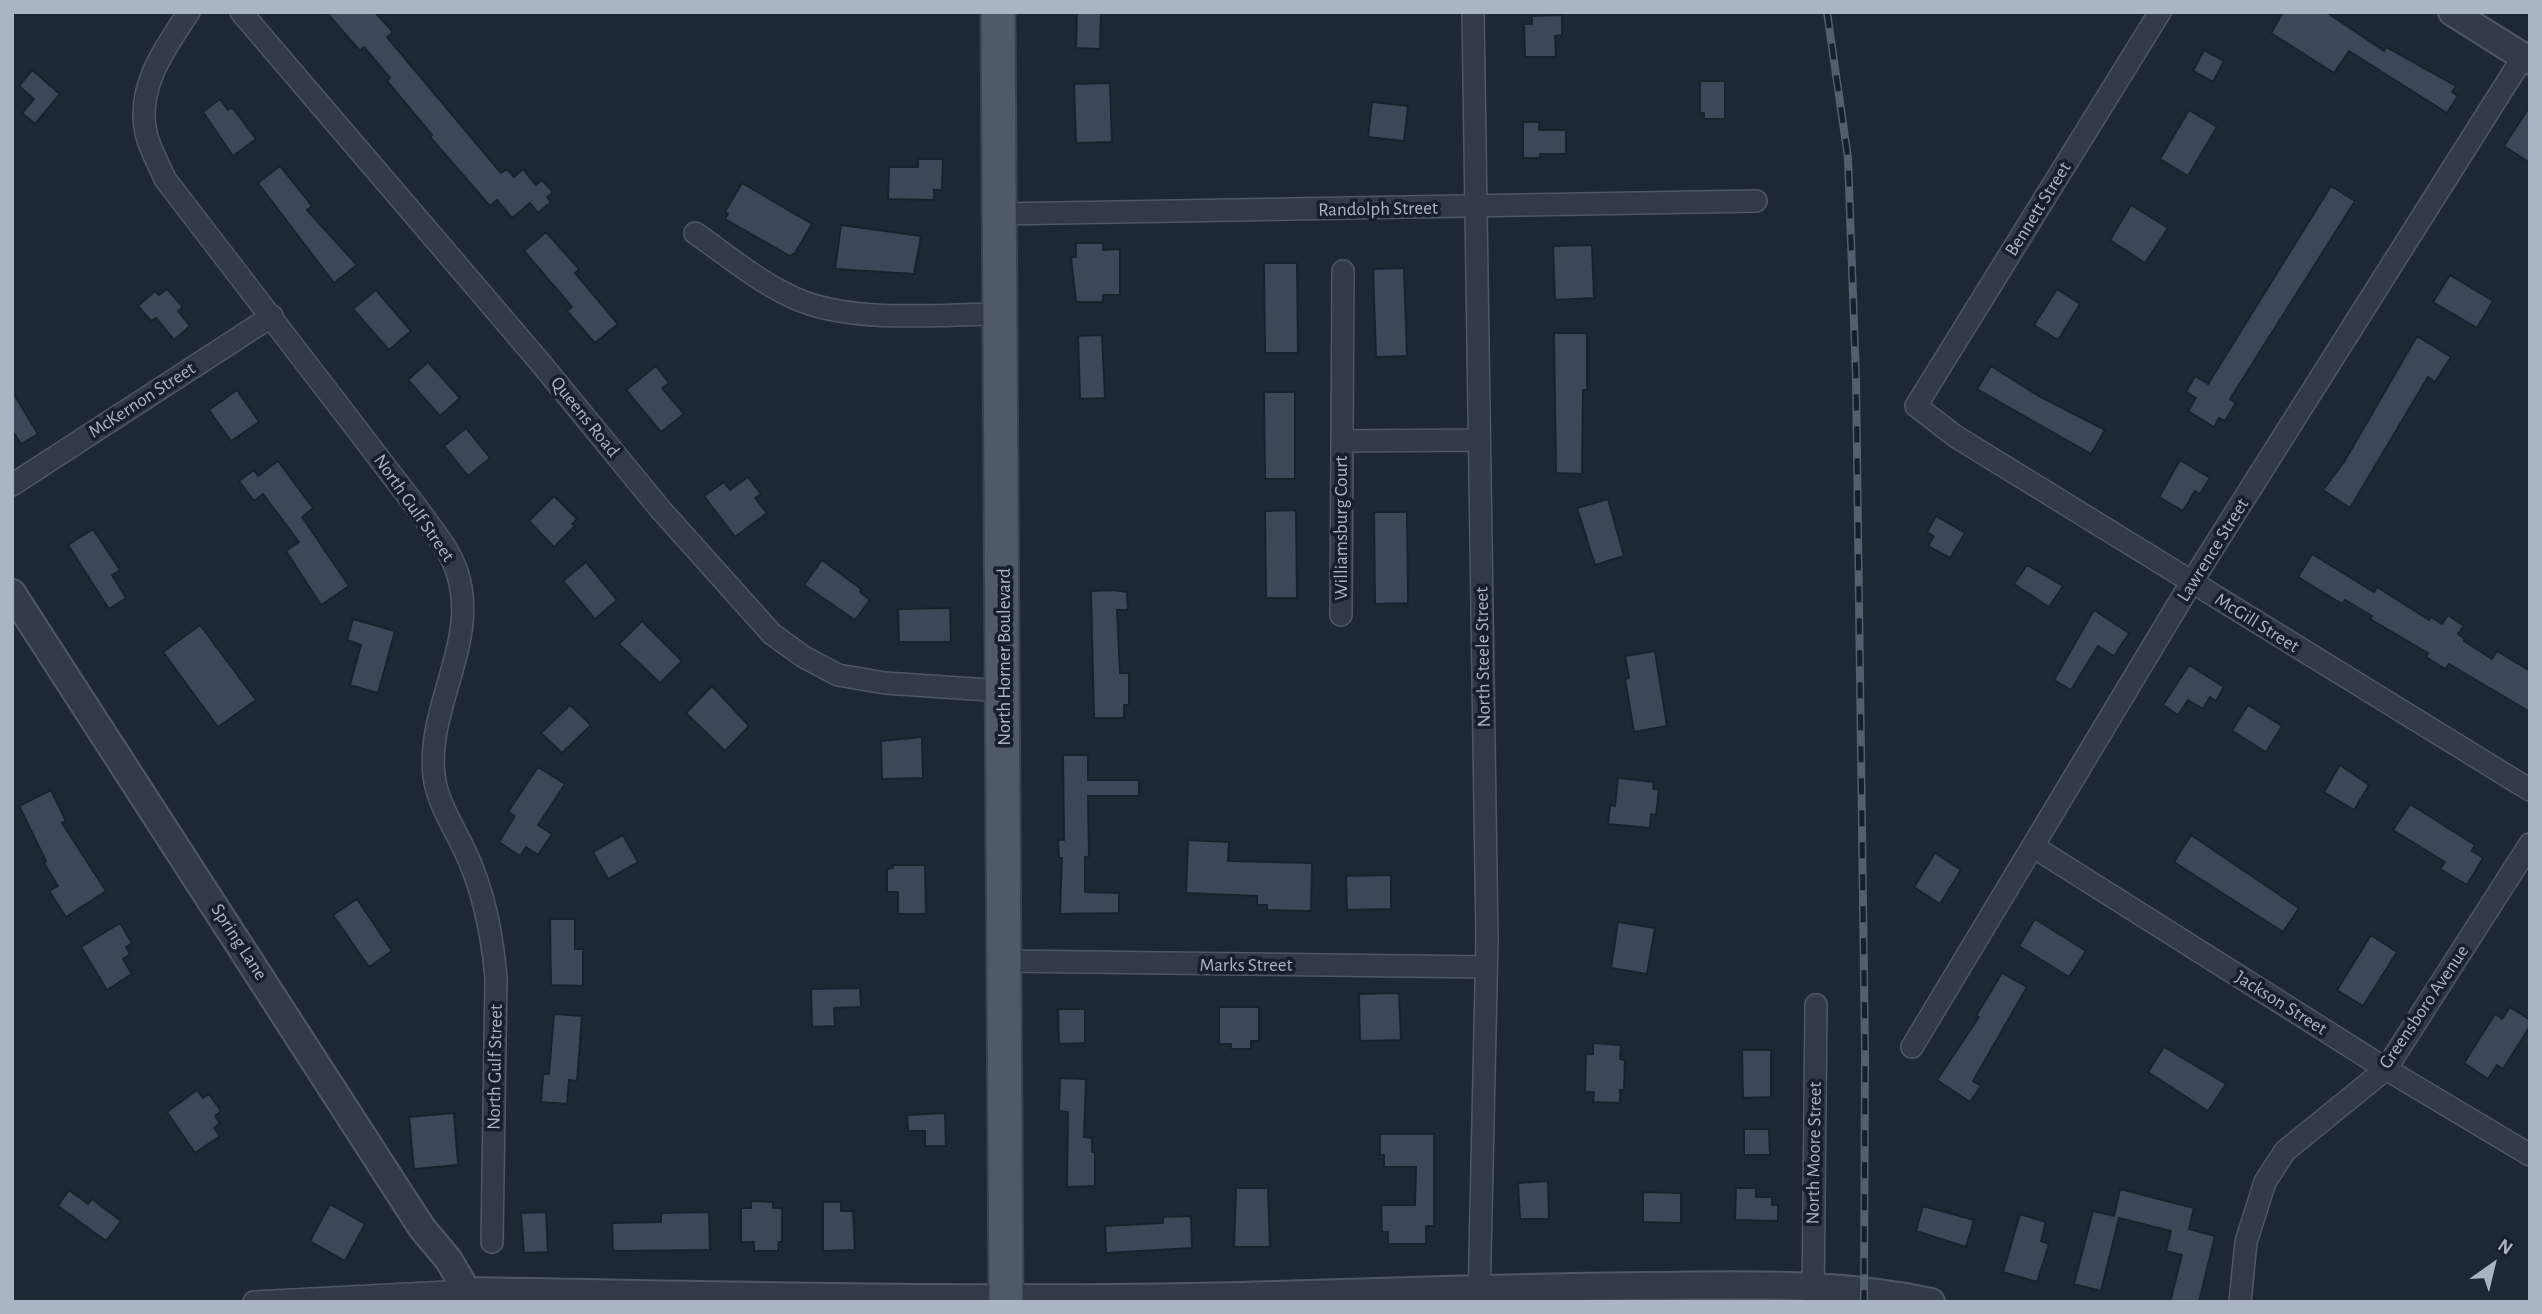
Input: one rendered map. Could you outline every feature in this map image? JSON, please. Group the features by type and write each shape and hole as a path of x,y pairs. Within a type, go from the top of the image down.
{"main road":[{"name":"North Horner Boulevard","path":"998,12 1006,961 1006,1300"}],"street":[{"name":"North Gulf Street","path":"189,12 165,47 146,87 146,133 165,179 421,513 449,554 458,573 463,621 439,712 434,777 484,898 492,939 496,978 492,1242"},
{"name":"Queens Road","path":"241,12 539,361 661,510 772,634 804,657 838,675 885,682 1004,691"},
{"name":"North Steele Street","path":"1473,12 1486,967 1479,1295"},
{"name":"Bennett Street","path":"1916,406 2160,12"},
{"path":"2452,12 2527,59"},
{"name":"Lawrence Street","path":"1912,1047 2191,583 2527,59"},
{"name":"Randolph Street","path":"1000,214 1476,208 1756,201"},
{"path":"695,233 770,285 822,307 864,314 1001,314"},
{"name":"Williamsburg Court","path":"1341,615 1343,271"},
{"name":"McKernon Street","path":"12,485 272,316"},
{"name":"McGill Street","path":"1916,406 1955,436 2530,790"},
{"name":"Williamsburg Court","path":"1342,441 1479,440"},
{"name":"Spring Lane","path":"12,593 422,1227 448,1259 471,1296"},
{"name":"Greensboro Avenue","path":"2240,1302 2246,1242 2266,1182 2285,1151 2386,1069 2530,844"},
{"name":"Jackson Street","path":"2034,848 2386,1069 2530,1155"},
{"name":"Marks Street","path":"1006,961 1486,967"},
{"name":"North Moore Street","path":"1813,1293 1816,1005"},
{"path":"254,1302 471,1296 1006,1300 1885,1292 1931,1302"}],"building":[{"path":"326,12 375,12 393,32 387,37 501,173 507,169 514,177 523,169 536,185 542,180 553,192 547,197 551,202 538,213 530,203 512,218 497,200 490,206 430,137 432,135 387,81 390,78 364,47 360,51"},
{"path":"1077,12 1101,12 1100,49 1076,48"},
{"path":"2283,12 2326,12 2384,51 2386,47 2456,86 2452,92 2458,96 2447,113 2349,51 2334,73 2271,33"},
{"path":"1562,15 1562,35 1555,36 1556,57 1525,57 1524,24 1532,24 1532,16"},
{"path":"2204,50 2224,61 2213,82 2193,71"},
{"path":"32,70 60,94 35,124 22,113 34,99 19,86"},
{"path":"1700,81 1725,81 1725,119 1704,119 1704,113 1700,113"},
{"path":"1110,83 1112,142 1076,143 1074,84"},
{"path":"220,99 228,110 232,107 256,139 233,156 203,112"},
{"path":"1372,102 1408,106 1404,141 1368,137"},
{"path":"2530,106 2530,163 2504,146"},
{"path":"2189,110 2217,127 2188,176 2160,159"},
{"path":"1523,122 1539,122 1539,130 1566,130 1566,154 1540,154 1540,158 1523,158"},
{"path":"918,159 943,159 942,190 934,190 934,200 888,199 889,167 918,167"},
{"path":"280,166 312,206 307,210 357,265 334,283 258,183"},
{"path":"742,183 812,224 795,253 790,256 725,219 728,214 725,212"},
{"path":"2331,186 2355,201 2230,399 2236,403 2225,421 2219,418 2214,427 2188,411 2196,398 2186,392 2195,376 2208,384"},
{"path":"2131,205 2168,228 2145,263 2110,240"},
{"path":"841,225 921,236 914,274 835,269"},
{"path":"546,232 579,269 575,273 618,324 595,343 567,311 572,307 524,251"},
{"path":"1076,243 1103,243 1103,250 1120,249 1120,295 1103,295 1103,302 1076,302 1071,257 1076,257"},
{"path":"1592,245 1594,298 1555,300 1553,246"},
{"path":"1264,263 1297,263 1298,353 1265,353"},
{"path":"1404,268 1407,356 1376,357 1373,269"},
{"path":"2450,275 2493,301 2477,328 2433,302"},
{"path":"167,289 183,307 178,311 190,326 174,340 156,318 151,321 138,306 155,291 159,295"},
{"path":"2057,289 2080,304 2058,340 2034,325"},
{"path":"376,290 411,331 389,350 353,309"},
{"path":"1554,333 1587,333 1582,474 1556,473"},
{"path":"1102,335 1105,398 1080,399 1078,336"},
{"path":"2417,336 2451,357 2435,382 2428,377 2350,508 2323,490 2344,462"},
{"path":"428,362 460,398 440,416 408,380"},
{"path":"656,366 669,383 662,388 684,414 661,432 626,390"},
{"path":"1991,366 2037,395 2105,430 2091,454 1977,389"},
{"path":"237,390 259,422 231,441 209,410"},
{"path":"12,391 38,434 21,444 12,430"},
{"path":"1264,392 1295,392 1295,479 1265,479"},
{"path":"466,428 490,458 468,476 444,446"},
{"path":"2180,460 2210,478 2200,494 2195,491 2183,511 2159,497"},
{"path":"278,461 313,508 302,517 349,586 321,605 286,551 299,542 263,494 254,501 239,481 254,470 258,476"},
{"path":"748,477 761,494 755,498 767,513 735,537 704,496 724,482 730,490"},
{"path":"554,496 577,519 572,524 575,526 554,547 529,521"},
{"path":"1608,499 1624,556 1595,565 1577,508"},
{"path":"1296,510 1297,598 1266,598 1265,511"},
{"path":"1374,512 1407,512 1408,603 1375,604"},
{"path":"1936,516 1965,533 1950,558 1928,546 1934,536 1927,532"},
{"path":"93,529 120,570 112,575 126,598 109,609 68,545"},
{"path":"2312,554 2374,592 2377,587 2429,620 2431,617 2442,624 2448,615 2464,626 2458,634 2464,641 2492,659 2497,651 2530,671 2530,712 2449,664 2445,669 2426,657 2428,653 2370,619 2372,616 2345,600 2342,604 2298,577"},
{"path":"822,560 861,589 860,592 870,600 855,620 804,585"},
{"path":"586,562 617,600 595,619 563,581"},
{"path":"2027,565 2063,586 2049,607 2014,584"},
{"path":"1091,591 1127,592 1128,610 1117,610 1120,673 1129,673 1129,705 1124,705 1124,718 1094,718"},
{"path":"950,608 951,642 899,642 898,609"},
{"path":"2094,610 2129,633 2114,656 2098,646 2071,690 2054,680"},
{"path":"353,619 395,631 378,693 350,685 361,645 347,640"},
{"path":"642,621 682,661 660,683 619,644"},
{"path":"200,625 256,700 218,727 163,652"},
{"path":"1655,651 1667,726 1634,732 1625,679 1629,678 1625,656"},
{"path":"2189,665 2224,687 2216,701 2210,697 2203,709 2188,700 2178,715 2163,705"},
{"path":"712,686 749,726 725,751 686,713"},
{"path":"570,705 591,725 562,753 541,733"},
{"path":"2248,705 2282,726 2266,752 2232,731"},
{"path":"922,737 923,778 882,779 881,741"},
{"path":"1063,755 1088,755 1088,780 1139,780 1139,796 1088,796 1089,857 1085,857 1085,892 1119,893 1119,913 1060,914 1062,858 1059,858 1058,840 1064,840"},
{"path":"2340,765 2369,785 2354,810 2324,792"},
{"path":"538,767 565,784 538,825 552,834 538,855 526,847 520,856 499,842 515,816 508,812"},
{"path":"1618,778 1654,782 1653,789 1659,789 1656,815 1651,814 1650,828 1608,824 1610,805 1615,806"},
{"path":"51,790 66,821 62,823 106,891 66,917 49,891 58,886 44,863 46,861 19,806"},
{"path":"2410,804 2475,845 2472,851 2483,858 2467,885 2440,869 2445,862 2393,830"},
{"path":"623,835 638,862 608,879 593,852"},
{"path":"2191,835 2299,908 2283,932 2174,862"},
{"path":"1188,840 1229,842 1228,861 1312,863 1311,911 1267,910 1267,905 1257,905 1257,896 1186,893"},
{"path":"1935,853 1961,870 1940,904 1914,887"},
{"path":"893,865 925,865 926,914 898,914 898,892 887,892 887,869 893,868"},
{"path":"1391,875 1391,909 1347,910 1346,876"},
{"path":"357,899 392,951 369,967 333,915"},
{"path":"550,919 575,919 575,949 583,949 583,986 551,985"},
{"path":"2035,919 2086,951 2069,977 2019,946"},
{"path":"1618,922 1655,928 1647,974 1611,968"},
{"path":"120,923 132,943 126,947 130,954 123,959 132,974 107,990 81,947"},
{"path":"2371,935 2397,952 2363,1006 2337,990"},
{"path":"2002,973 2027,987 1973,1081 1981,1086 1970,1102 1937,1080 1979,1017 1976,1016"},
{"path":"860,988 861,1007 834,1008 835,1026 812,1027 811,989"},
{"path":"1399,993 1401,1040 1360,1041 1359,994"},
{"path":"1219,1007 1259,1007 1259,1041 1251,1041 1251,1049 1231,1049 1231,1044 1219,1044"},
{"path":"2510,1007 2530,1020 2530,1026 2503,1069 2497,1065 2488,1079 2464,1063 2495,1014 2502,1019"},
{"path":"1058,1009 1085,1009 1085,1043 1059,1044"},
{"path":"554,1014 582,1016 577,1081 569,1080 567,1104 541,1102 543,1074 549,1074"},
{"path":"1593,1043 1621,1045 1620,1059 1625,1060 1624,1090 1620,1090 1620,1103 1593,1102 1594,1092 1585,1092 1586,1054 1593,1054"},
{"path":"2164,1047 2226,1084 2208,1111 2148,1072"},
{"path":"1742,1050 1771,1050 1771,1097 1743,1098"},
{"path":"1060,1078 1086,1079 1084,1137 1092,1138 1092,1152 1095,1152 1095,1186 1067,1187 1068,1112 1059,1111"},
{"path":"197,1090 203,1098 209,1094 221,1111 215,1116 220,1123 214,1128 220,1136 195,1153 167,1112"},
{"path":"454,1113 458,1165 414,1169 409,1117"},
{"path":"945,1113 946,1146 925,1146 925,1131 908,1131 907,1115"},
{"path":"1744,1129 1769,1129 1770,1155 1744,1155"},
{"path":"1380,1134 1434,1134 1434,1226 1426,1226 1426,1244 1388,1244 1388,1232 1382,1232 1381,1205 1415,1205 1416,1167 1384,1167 1384,1155 1380,1155"},
{"path":"1548,1181 1549,1219 1520,1219 1518,1183"},
{"path":"1236,1188 1268,1188 1270,1247 1234,1247"},
{"path":"1736,1188 1756,1188 1756,1197 1772,1197 1772,1205 1778,1205 1778,1221 1735,1220"},
{"path":"2120,1189 2194,1208 2189,1229 2215,1236 2199,1302 2170,1302 2182,1255 2166,1251 2171,1231 2119,1218 2101,1291 2074,1284 2093,1211 2114,1216"},
{"path":"69,1190 88,1204 92,1199 121,1221 106,1241 58,1206"},
{"path":"1643,1192 1681,1193 1681,1223 1643,1222"},
{"path":"751,1201 773,1202 773,1208 782,1208 782,1242 779,1242 778,1251 754,1251 754,1242 741,1242 741,1208 751,1208"},
{"path":"823,1202 841,1202 841,1211 853,1211 855,1250 823,1251"},
{"path":"330,1204 365,1224 345,1261 310,1241"},
{"path":"1923,1206 1974,1220 1966,1247 1916,1231"},
{"path":"546,1212 548,1252 524,1253 521,1213"},
{"path":"709,1212 710,1250 613,1251 612,1223 661,1222 661,1213"},
{"path":"2020,1214 2046,1222 2041,1241 2049,1244 2037,1282 2003,1272"},
{"path":"1191,1216 1192,1248 1106,1253 1105,1226 1163,1223 1163,1217"}],"railway":[{"path":"1827,12 1848,158 1856,378 1865,1052 1864,1302"}]}
